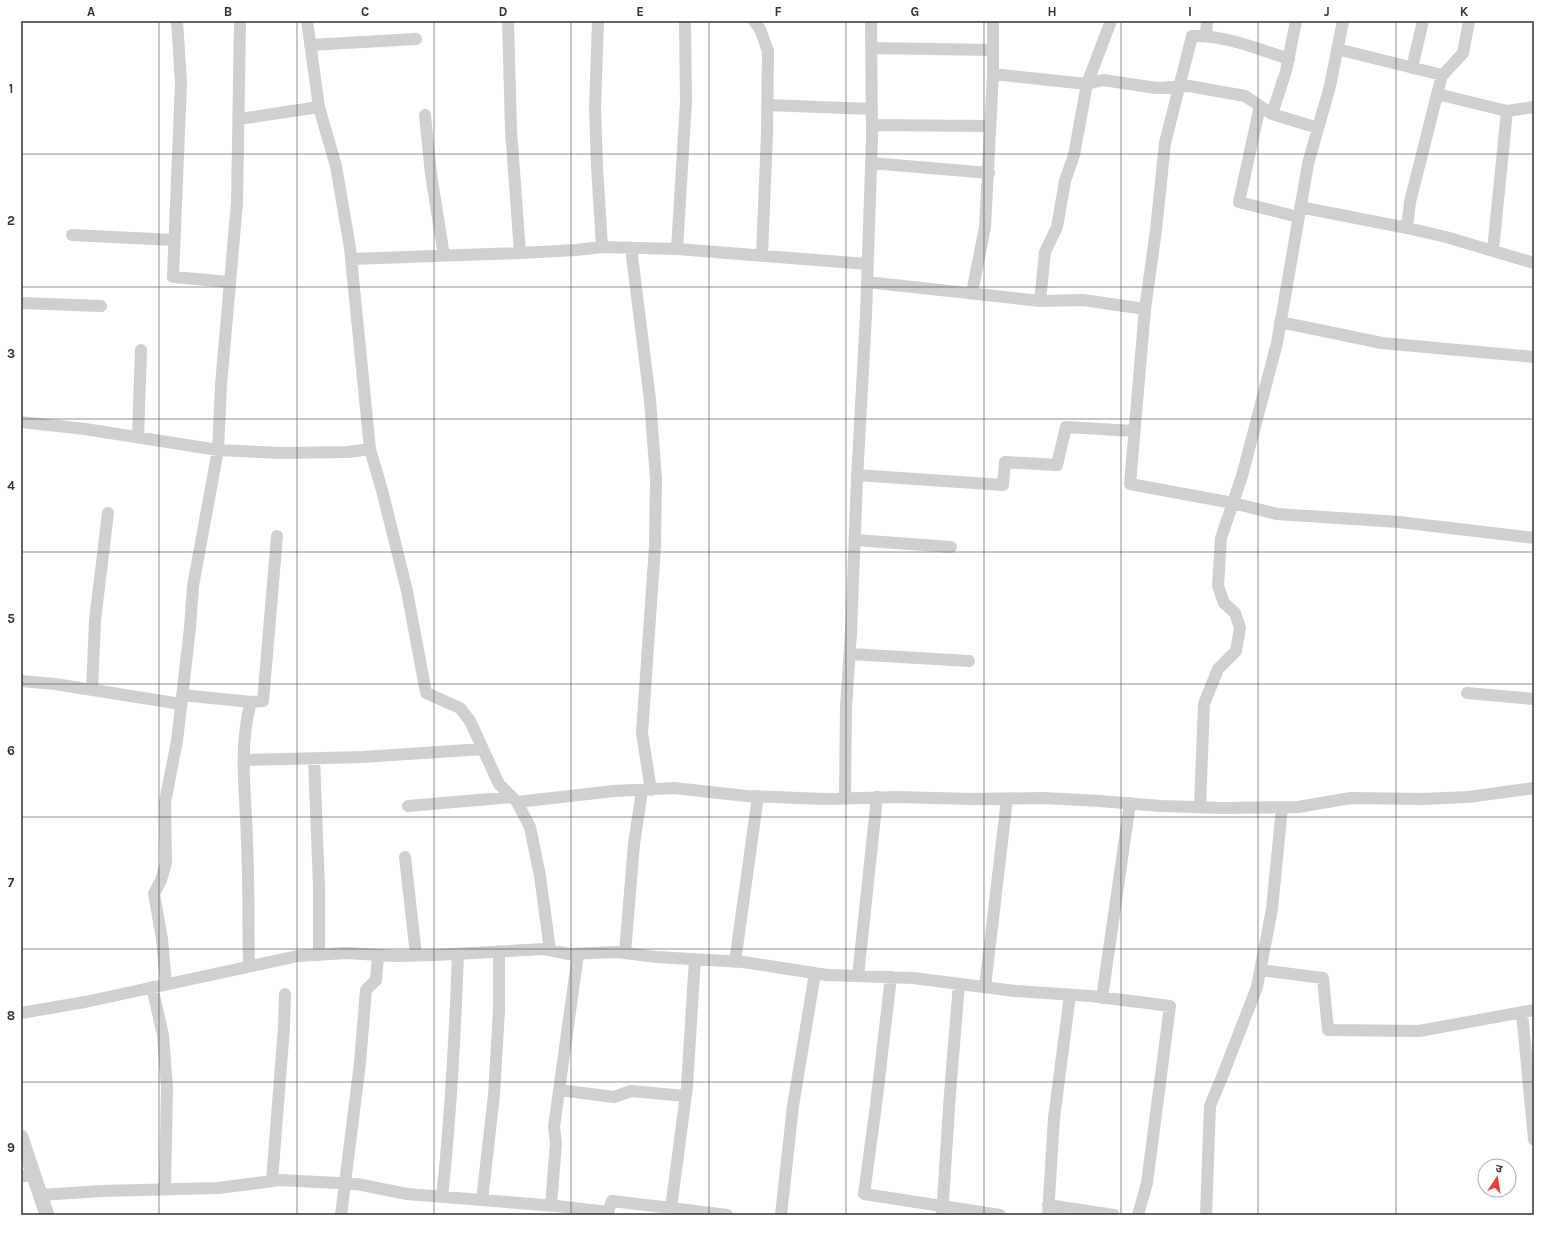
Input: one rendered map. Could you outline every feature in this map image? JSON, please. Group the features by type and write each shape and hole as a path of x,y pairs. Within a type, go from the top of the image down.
{"street":[{"path":"177,21 181,83 173,277 230,282"},
{"path":"166,984 162,939 154,894 161,880 166,863 165,802 177,741 194,586 218,450 237,203 240,21"},
{"path":"307,21 319,107 336,166 351,259 370,449 383,494 407,591 426,693 460,708 470,721 499,784 515,799 530,827 540,876 550,950"},
{"path":"508,21 511,130 520,253"},
{"path":"598,21 596,115 597,167 602,247"},
{"path":"677,249 686,102 685,21"},
{"path":"754,21 760,29 768,51 762,255"},
{"path":"845,798 846,707 850,654 871,163 871,21"},
{"path":"972,293 985,227 993,74 993,21"},
{"path":"1040,301 1045,252 1056,227 1065,181 1074,155 1087,84 1111,21"},
{"path":"1206,36 1207,21"},
{"path":"1272,114 1289,59 1296,21"},
{"path":"1200,808 1204,704 1218,669 1236,651 1240,628 1235,613 1224,602 1218,586 1221,538 1242,476 1277,343 1308,164 1330,86 1344,21"},
{"path":"1412,68 1423,21"},
{"path":"1407,228 1410,202 1441,77 1463,53 1469,21"},
{"path":"1289,59 1228,40 1206,36 1192,36 1165,143 1156,230 1145,310 1130,484 1233,503 1277,514 1400,522 1534,538"},
{"path":"310,45 416,39"},
{"path":"871,48 993,50"},
{"path":"1337,50 1442,75 1441,77"},
{"path":"993,74 1087,84 1103,80 1156,88 1189,86 1245,96 1272,114 1318,128"},
{"path":"1437,94 1507,111 1534,107"},
{"path":"767,105 872,109"},
{"path":"1260,106 1239,202 1407,228 1446,236 1534,263"},
{"path":"239,119 319,107"},
{"path":"1493,250 1507,111"},
{"path":"424,115 431,174 444,256"},
{"path":"872,125 990,126"},
{"path":"871,163 989,173"},
{"path":"72,235 174,240"},
{"path":"351,259 520,253 602,247 677,249 867,264"},
{"path":"625,953 634,844 646,790 642,732 655,546 656,479 650,400 631,248"},
{"path":"866,282 1040,301 1083,300 1145,310"},
{"path":"21,303 101,306"},
{"path":"1280,322 1382,342 1534,357"},
{"path":"138,437 141,350"},
{"path":"21,422 85,429 218,450 281,453 341,452 370,449"},
{"path":"857,475 1003,485 1005,462 1057,465 1066,427 1134,431"},
{"path":"92,690 95,620 108,513"},
{"path":"21,681 182,700 263,701 277,536"},
{"path":"855,540 951,547"},
{"path":"850,654 969,661"},
{"path":"1467,693 1534,699"},
{"path":"249,966 247,843 243,749 246,722 251,702"},
{"path":"244,760 363,758 483,749"},
{"path":"314,759 319,886 319,955"},
{"path":"408,806 674,788 758,796 1050,799 1200,808 1298,807 1351,798 1422,799 1468,797 1534,788"},
{"path":"735,962 758,796"},
{"path":"858,976 877,798"},
{"path":"985,987 1007,799"},
{"path":"1102,998 1130,803"},
{"path":"1206,1215 1210,1106 1257,987 1272,909 1282,807"},
{"path":"405,857 416,955"},
{"path":"21,1013 85,1002 298,956 346,953 378,955 458,954 522,950 550,950 569,954 617,952 656,957 735,962 815,973 913,978 1015,991 1102,998 1170,1006 1147,1183 1138,1215"},
{"path":"482,1200 494,1095 499,1010 499,951"},
{"path":"442,1197 454,1052 458,954"},
{"path":"551,1205 556,1143 554,1127 578,954"},
{"path":"341,1215 360,1063 366,990 376,980 378,955"},
{"path":"671,1208 685,1096 695,959"},
{"path":"1260,970 1323,978 1328,1030 1419,1031 1534,1010"},
{"path":"781,1215 793,1106 815,973"},
{"path":"891,977 864,1194 943,1210 1000,1215"},
{"path":"943,1210 948,1109 959,984"},
{"path":"152,987 163,1035 167,1088 165,1189"},
{"path":"272,1181 284,1027 285,994"},
{"path":"1070,995 1054,1118 1048,1210 1114,1215"},
{"path":"1522,1012 1534,1140"},
{"path":"559,1090 614,1097 631,1091 685,1096"},
{"path":"21,1137 28,1176 40,1194 48,1215"},
{"path":"40,1194 102,1190 218,1188 272,1181 357,1184 407,1194 551,1205 580,1212 608,1212 612,1201 727,1215"}]}
